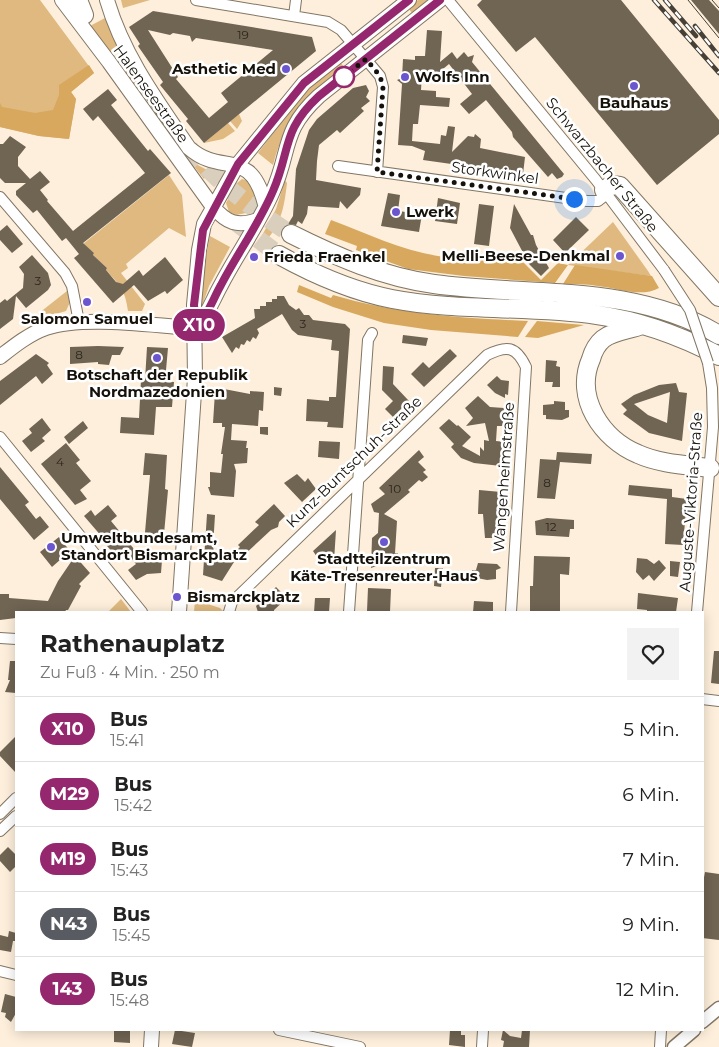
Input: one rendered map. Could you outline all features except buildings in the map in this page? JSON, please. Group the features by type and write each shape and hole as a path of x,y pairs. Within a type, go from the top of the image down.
{"highway":[{"path":"606,192 612,185 620,186 719,297"},
{"path":"291,234 334,255 398,277 441,285 575,294 621,301 668,312 719,335"},
{"path":"279,255 319,277 358,291 392,299 465,308 574,312 642,324 695,344 713,360"},
{"path":"642,324 609,335 596,347 588,365 586,378 590,408 597,421 609,436 639,455 710,468"}],"main road":[{"name":"Halenseestraße","path":"62,0 213,207 231,223 238,225 258,220"},
{"name":"Halenseestraße","path":"107,0 115,27 127,51 189,148 203,158 238,164"},
{"path":"179,611 196,328 194,305 199,250 204,224 238,164 304,83 352,43 409,0"},
{"path":"0,357 28,336 45,328 79,322 196,328 207,317 221,285 273,192 289,135 303,112 319,96 440,0"},
{"path":"238,164 257,180 265,204"},
{"path":"151,1047 152,1031"}],"street":[{"path":"196,0 328,22 341,30 380,76 383,87 377,172"},
{"path":"294,16 296,0"},
{"name":"Schwarzbacher Straße","path":"448,0 606,192 664,270 690,310 713,360"},
{"name":"Storkwinkel","path":"338,166 587,200 598,201 606,192"},
{"path":"0,197 65,274 72,286 79,322"},
{"path":"349,611 356,480 368,340 372,332"},
{"name":"Kunz-Buntschuh-Straße","path":"229,611 232,602 487,355 500,349 513,350"},
{"name":"Wangenheimstraße","path":"511,611 526,367 521,356 513,350"},
{"name":"Auguste-Viktoria-Straße","path":"697,611 713,427 715,388 713,360"},
{"path":"0,438 140,610"},
{"path":"0,638 15,639"},
{"path":"704,699 719,701"},
{"path":"0,814 15,799"},
{"path":"0,831 15,817"},
{"path":"0,971 15,975"},
{"path":"704,1020 719,1008"},
{"path":"284,1031 360,1047"},
{"path":"482,1047 483,1031"},
{"path":"660,1047 661,1031"},
{"path":"674,1047 693,1031"}],"shaded area":[{"path":"0,0 40,0 94,73 71,92 76,99 69,139 39,136 0,127"},
{"path":"121,0 150,0 123,8"},
{"path":"418,0 429,0 412,13 408,8"},
{"path":"105,18 119,51 112,55 90,26"},
{"path":"118,62 124,62 127,65 141,90 138,92"},
{"path":"340,62 345,68 308,99 291,120 278,147 273,165 258,153 301,96"},
{"path":"89,65 94,73 71,92 76,99 69,139 39,136 0,127 0,103 2,107 35,113 53,110 59,95 59,85"},
{"path":"239,114 242,121 237,129 230,121"},
{"path":"228,123 235,131 223,139 204,143"},
{"path":"194,163 209,171 204,179 193,165"},
{"path":"169,175 182,195 186,237 169,228 126,264 128,268 121,273 145,304 142,311 128,311 121,288 106,270 107,268 83,244"},
{"path":"242,179 251,185 254,199 246,213 236,215 229,212 226,203 237,183"},
{"path":"285,180 287,183 286,193 280,219 271,234 258,248 256,247 276,209"},
{"path":"331,220 387,242 430,255 464,259 522,261 541,280 558,263 568,265 555,283 464,276 408,269 356,250 357,246 325,234"},
{"path":"613,222 648,271 651,276 568,265"},
{"path":"210,236 230,247 209,286 200,312 204,266"},
{"path":"575,265 652,276 659,288 645,292 629,292 594,285 563,284"},
{"path":"299,285 331,298 333,295 405,311 528,321 518,337 431,330 384,323 333,307 297,292"},
{"path":"67,291 70,302 66,311 35,320 34,317"},
{"path":"537,321 584,325 538,338 525,337"},
{"path":"121,599 130,611 109,611"},
{"path":"195,600 220,608 223,611 194,611"}],"tunnel":[{"path":"189,148 212,173 237,195 291,234"},
{"path":"237,223 279,255"}],"tram line":[{"path":"688,0 719,38"},
{"path":"712,0 719,8"}],"railway":[{"path":"654,0 719,73"},
{"path":"665,0 696,36"},
{"path":"695,26 719,56"}],"bus line":[{"name":"X10","path":"409,0 352,43 304,83 238,164 205,222 199,250 194,305 196,328 207,317 221,285 273,192 289,135 303,112 319,96 440,0"}],"place":[{"name":"Asthetic Med","path":"286,69"},
{"name":"Wolfs Inn","path":"405,77"},
{"name":"Bauhaus","path":"634,86"},
{"name":"Lwerk","path":"396,212"},
{"name":"Melli-Beese-Denkmal","path":"620,256"},
{"name":"Frieda Fraenkel","path":"254,257"},
{"name":"Salomon Samuel","path":"87,302"},
{"name":"Botschaft der Republik Nordmazedonien","path":"157,358"},
{"name":"Stadtteilzentrum Käte-Tresenreuter-Haus","path":"384,542"},
{"name":"Umweltbundesamt, Standort Bismarckplatz","path":"51,547"},
{"name":"Bismarckplatz","path":"177,597"}],"route":[{"path":"344,77 366,59 380,76 383,87 377,172 574,199"}]}
